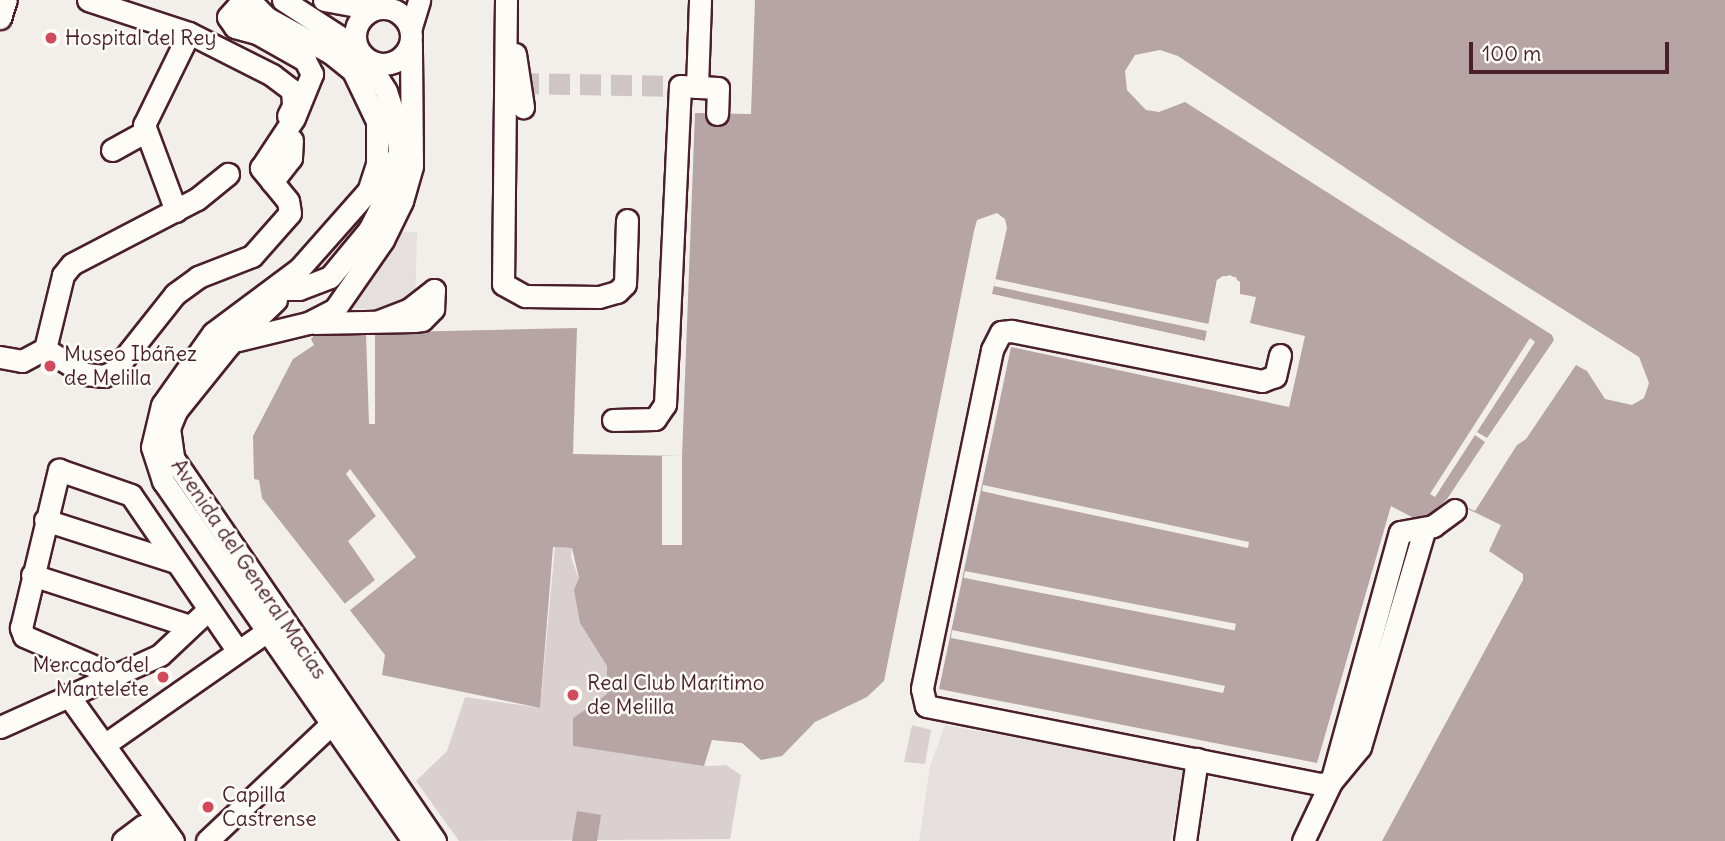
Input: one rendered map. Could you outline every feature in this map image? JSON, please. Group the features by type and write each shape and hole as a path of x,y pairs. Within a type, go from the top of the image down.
{"street":[{"path":"0,18 6,0"},
{"path":"223,0 216,16 222,30 255,39 290,59 304,74"},
{"path":"249,0 267,18 337,57 361,83 377,121 379,150 373,178 355,207"},
{"path":"283,0 378,64 392,64 404,56 419,0"},
{"path":"324,0 384,5 396,10 411,35 413,153 408,185 345,314"},
{"path":"506,0 503,284 525,296 599,297 617,292 625,284 627,220"},
{"path":"514,0 515,52 523,107"},
{"path":"613,420 655,419 665,404 688,87 699,0"},
{"path":"45,349 85,374 104,376 114,371 175,294 198,277 262,249 290,213 288,201 267,173 260,153 293,106 292,90 272,75 189,33 98,2"},
{"path":"281,289 330,277 378,213 393,181 399,151 386,91 361,53 357,26 384,5"},
{"path":"304,74 257,33 232,25 231,10 246,8 328,58 355,83 372,134 371,160 355,207"},
{"path":"176,211 144,132 147,114 189,33"},
{"path":"267,173 294,118 304,74"},
{"path":"688,87 718,88 717,114"},
{"path":"112,150 144,132"},
{"path":"267,173 291,158 292,140"},
{"path":"0,357 22,361 45,349 63,275 72,264 176,211 228,174"},
{"name":"Avenida del General Macias","path":"355,207 281,289 223,337 162,405 152,447 163,481 276,625 340,717 435,841"},
{"path":"342,263 333,290 345,314"},
{"path":"223,337 345,314 378,321 422,320 433,309 434,290"},
{"path":"1280,355 1275,376 1262,381 1011,331 1001,332 992,350 921,698 934,708 1320,784 1331,782"},
{"path":"114,675 24,636 22,616 56,475 62,470 131,495 238,651"},
{"path":"1303,841 1331,782 1360,747 1425,528 1442,523 1455,510"},
{"path":"45,520 176,562"},
{"path":"32,575 184,624"},
{"path":"184,624 194,587"},
{"path":"0,727 160,655 184,624 209,609"},
{"path":"104,745 276,625"},
{"path":"68,695 173,841"},
{"path":"207,841 340,717"},
{"name":"Avenida del General Macias","path":"340,717 413,841"},
{"path":"1182,835 1197,759"},
{"path":"123,841 143,826 153,841"}],"shaded area":[{"path":"755,0 1725,0 1725,841 1382,841 1523,580 1523,574 1489,551 1501,525 1447,499 1421,522 1391,506 1317,763 939,689 1011,347 1289,407 1305,336 1250,323 1256,297 1240,294 1240,282 1230,275 1217,280 1205,341 992,294 1007,228 1005,219 997,213 977,220 974,231 884,681 867,697 815,722 782,756 761,760 742,743 712,740 704,766 573,746 573,718 607,694 607,666 580,623 574,590 579,578 572,548 553,547 540,708 382,675 385,655 262,498 259,480 254,479 253,436 293,359 314,345 311,339 315,334 577,328 573,454 682,456 695,113 751,114"},
{"path":"397,232 417,232 415,310 340,308"},
{"name":"Real Club Marítimo de Melilla","path":"555,547 572,548 571,557 579,579 575,590 580,623 607,666 607,694 573,718 573,746 708,766 726,765 741,775 730,839 459,841 416,781 447,751 465,697 540,708"},
{"path":"912,725 931,730 925,764 904,762"},
{"path":"945,725 1185,769 1170,841 919,841 930,767"},
{"path":"577,811 601,815 597,841 572,841"}],"pier":[{"path":"1160,50 1178,56 1461,245 1639,357 1649,383 1644,398 1632,405 1605,399 1587,371 1576,365 1526,439 1517,445 1475,511 1447,499 1485,442 1475,435 1435,497 1430,494 1530,338 1535,342 1477,432 1487,438 1554,340 1552,335 1185,102 1159,112 1146,110 1127,90 1125,71 1135,55"},
{"path":"1223,276 1236,277 1240,294 1234,280 1220,282 1205,344 992,297 992,294 1205,341 1207,331 994,286 995,279 1209,324 1217,280"},
{"path":"375,334 375,424 369,424 366,335"},
{"path":"662,456 682,456 682,545 662,545"},
{"path":"350,469 416,557 349,611 343,605 375,580 348,541 376,516 346,474"},
{"path":"983,485 1249,542 1248,548 982,491"},
{"path":"965,571 1236,624 1235,631 964,578"},
{"path":"952,630 1225,686 1223,693 951,638"}],"tunnel":[{"path":"518,83 680,86"}],"place":[{"name":"Hospital del Rey","path":"51,38"},
{"name":"Museo Ibáñez de Melilla","path":"50,366"},
{"name":"Mercado del Mantelete","path":"163,677"},
{"name":"Real Club Marítimo de Melilla","path":"573,695"},
{"name":"Capilla Castrense","path":"208,807"}]}
